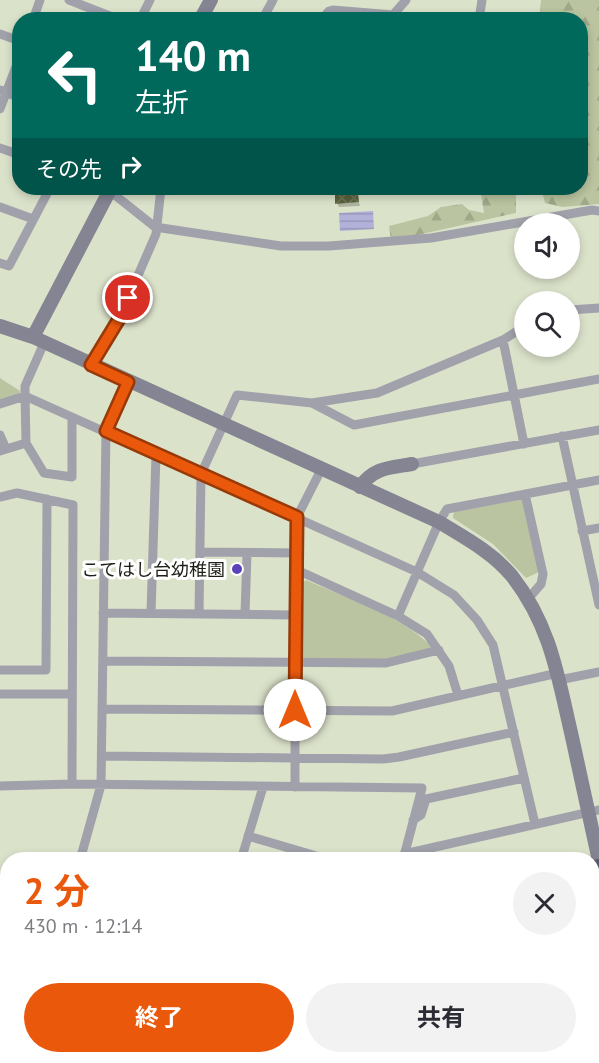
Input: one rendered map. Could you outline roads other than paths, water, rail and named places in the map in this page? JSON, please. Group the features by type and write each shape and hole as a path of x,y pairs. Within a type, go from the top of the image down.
{"street":[{"path":"69,0 100,12"},
{"path":"327,12 333,9 363,12"},
{"path":"0,109 3,92 12,73"},
{"path":"0,263 9,266 47,195"},
{"path":"72,417 72,477 44,473 26,443 25,386 39,340 105,195"},
{"path":"116,195 155,227 281,246 329,246 431,238 592,210 599,211"},
{"path":"91,365 119,319 156,234 160,195"},
{"path":"0,207 33,219"},
{"path":"580,309 599,308"},
{"path":"0,326 39,340 439,522 478,546 496,561 511,575 534,609 550,644 594,811 598,852"},
{"path":"199,614 201,474 237,395 312,403 377,393 503,340 514,333"},
{"path":"503,340 524,444"},
{"path":"312,403 354,424 599,379"},
{"path":"82,852 101,785 106,431 128,382"},
{"path":"0,404 25,396 417,572 454,596 477,620 493,645 535,824"},
{"path":"360,487 368,476 377,471 599,430"},
{"path":"0,435 3,450 26,443"},
{"path":"562,436 582,531 596,577 599,605"},
{"path":"151,613 156,455"},
{"path":"295,787 294,663 297,517 321,470"},
{"path":"398,616 439,522 447,509 599,480"},
{"path":"0,497 17,493 73,505 72,784"},
{"path":"525,494 543,574 542,584 528,600"},
{"path":"0,670 46,670 47,499"},
{"path":"582,531 599,528"},
{"path":"200,552 296,553"},
{"path":"245,614 247,553"},
{"path":"297,570 398,616 427,634 449,666 458,695"},
{"path":"103,613 296,615"},
{"path":"103,661 386,663 439,650"},
{"path":"103,709 392,711 504,685 599,672"},
{"path":"0,694 72,694"},
{"path":"102,756 399,757 514,732"},
{"path":"413,820 421,815 426,799 525,778"},
{"path":"0,786 72,784 422,788 405,852"},
{"path":"244,852 263,787"},
{"path":"424,852 594,811"},
{"path":"249,836 303,852"}],"water":[{"path":"373,211 374,229 340,231 339,213"}],"place":[{"name":"こてはし台幼稚園","path":"237,569"}]}
